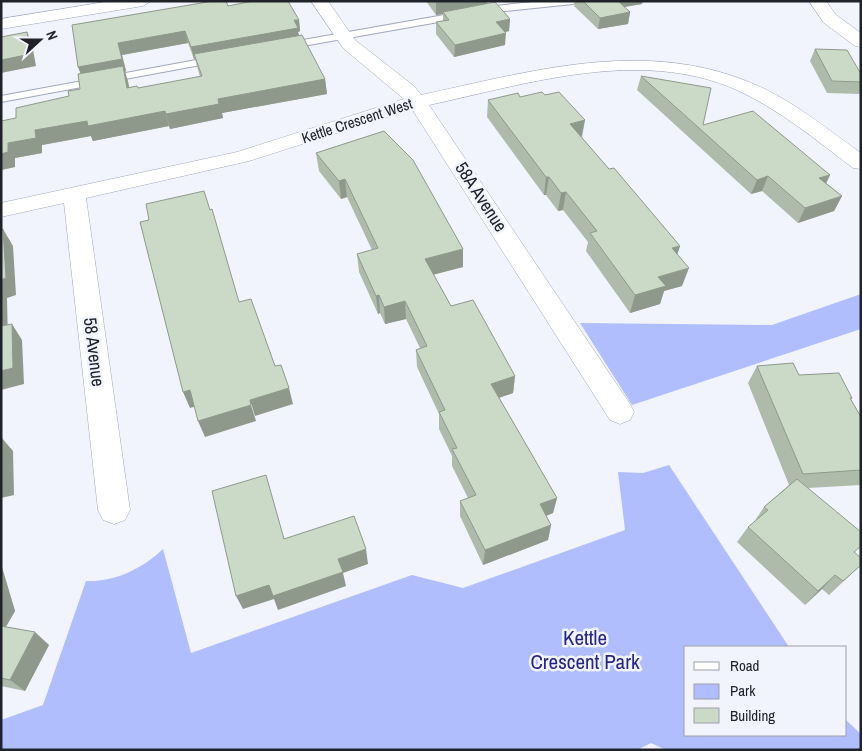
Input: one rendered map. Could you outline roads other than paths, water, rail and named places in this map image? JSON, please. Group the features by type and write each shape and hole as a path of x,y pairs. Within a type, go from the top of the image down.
{"street":[{"path":"1,12 72,1"},
{"path":"1,24 143,1"},
{"name":"58A Avenue","path":"319,1 341,35 362,56 397,81 418,101 620,412"},
{"path":"817,1 830,19 861,42"},
{"name":"Kettle Crescent West","path":"1,210 265,151 354,120 418,101 589,66 645,64 715,76 743,86 778,104 861,164"},
{"name":"58 Avenue","path":"74,194 114,510"}],"lane":[{"path":"275,48 495,9 573,1"},
{"path":"1,99 227,57"}],"park label":[{"name":"Kettle Crescent Park","path":"585,650"}]}
